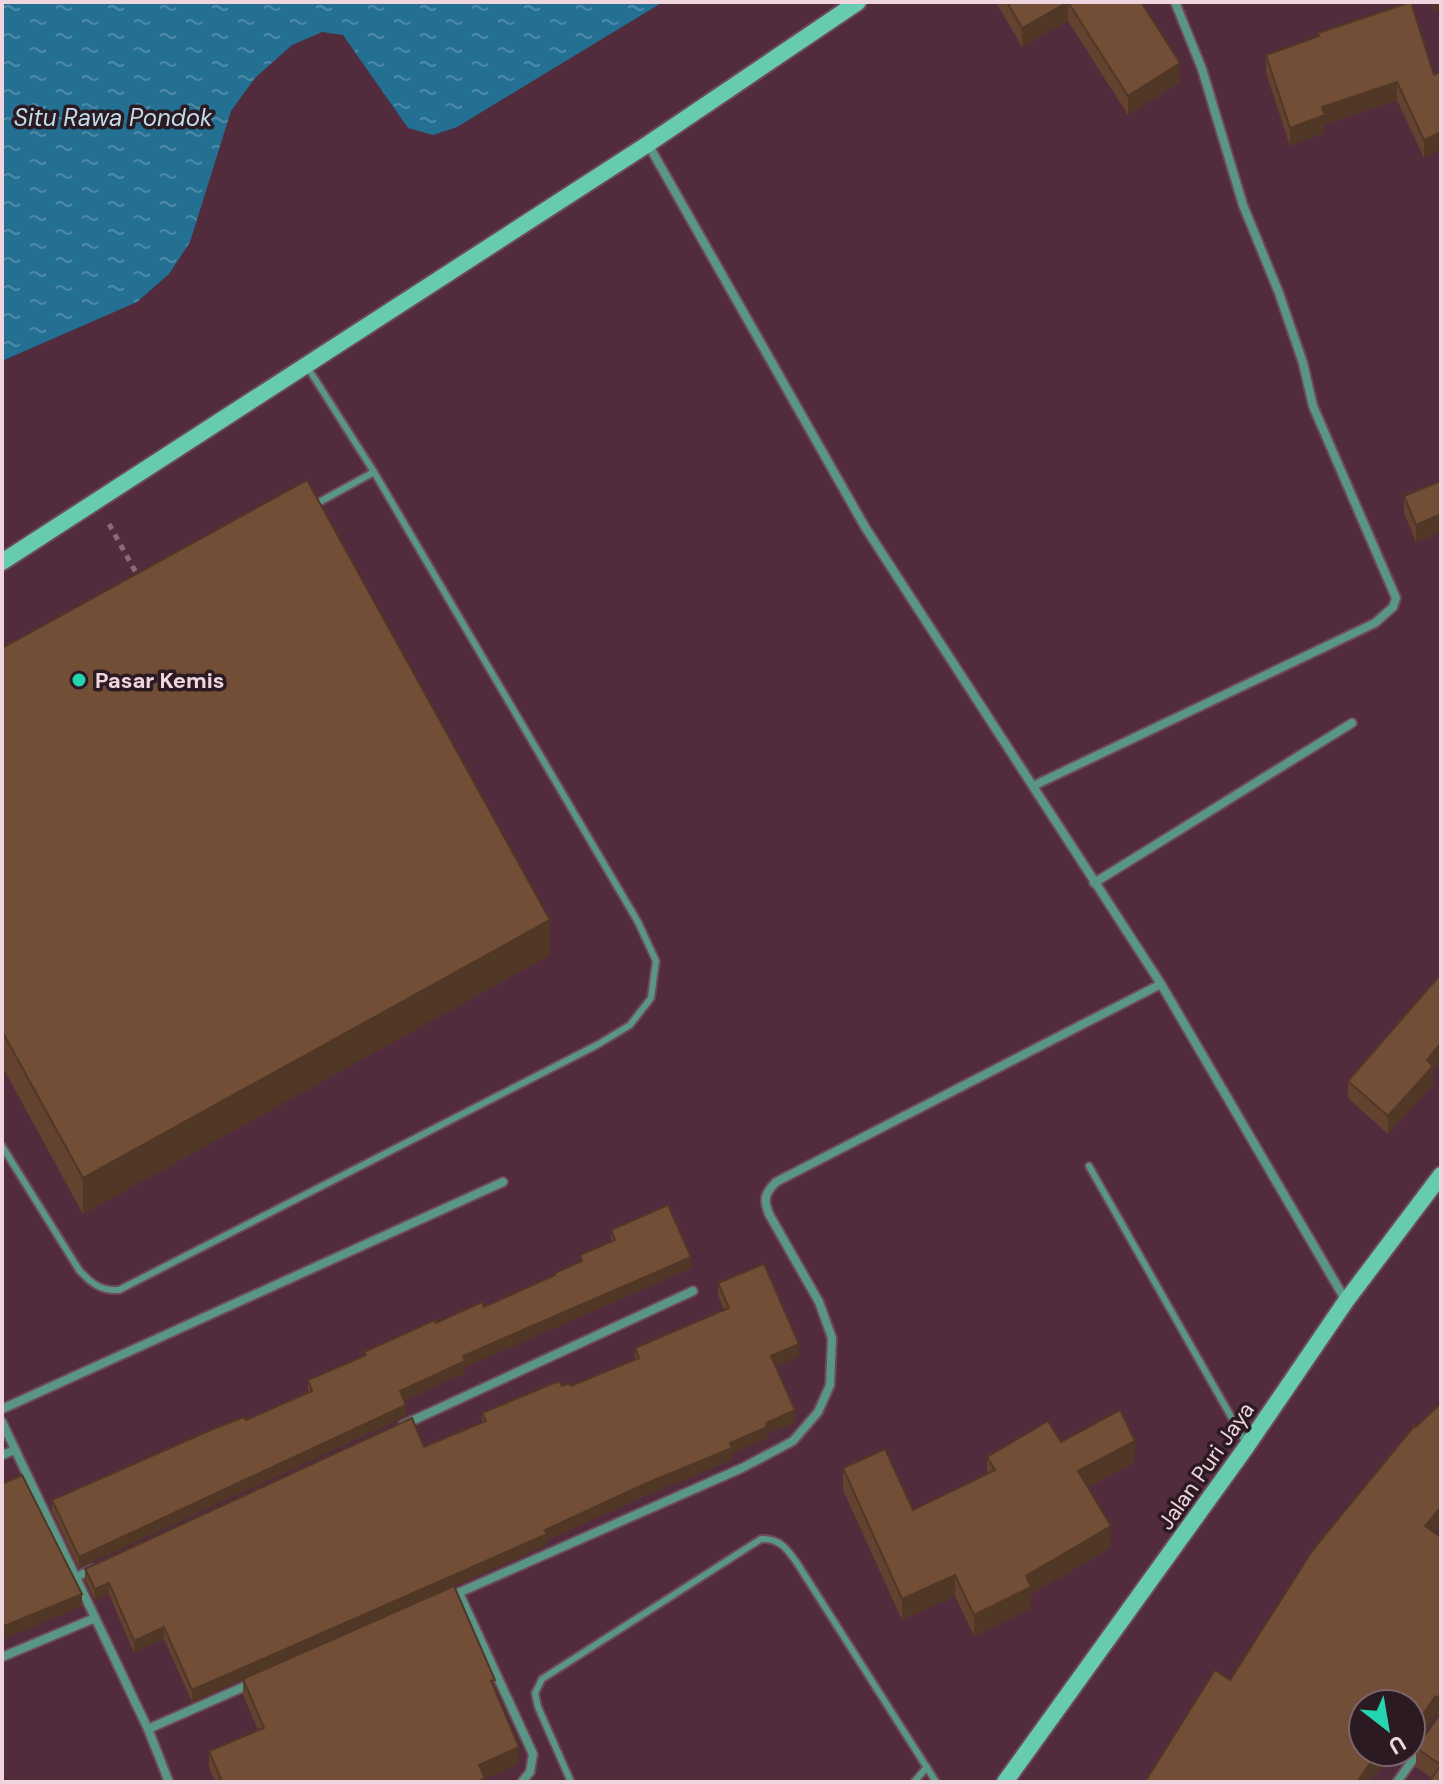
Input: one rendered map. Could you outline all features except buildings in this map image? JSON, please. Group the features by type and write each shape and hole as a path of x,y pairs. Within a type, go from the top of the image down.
{"street":[{"path":"2,562 648,144 858,2"},
{"path":"1033,786 1375,623 1393,607 1396,598 1313,406 1303,363 1284,307 1243,205 1202,69 1175,2"},
{"path":"648,144 865,527 1161,984 1346,1301"},
{"path":"1094,883 1352,723"},
{"path":"444,1599 742,1468 793,1441 818,1412 830,1385 832,1338 819,1302 769,1214 765,1203 766,1193 776,1182 1161,984"},
{"name":"Jalan Puri Jaya","path":"1005,1782 1247,1446 1346,1301 1441,1175"},
{"path":"2,1409 503,1182"},
{"path":"391,1431 693,1291"},
{"path":"2,1422 148,1729 169,1782"},
{"path":"2,1455 15,1450"},
{"path":"76,1577 105,1563"},
{"path":"459,1593 533,1754 530,1772 522,1782"},
{"path":"2,1657 95,1618"},
{"path":"148,1729 261,1679"},
{"path":"1397,1782 1432,1732"}],"lane":[{"path":"2,1146 79,1270 94,1286 119,1290 597,1045 630,1025 651,998 656,961 638,922 374,472 306,365"},
{"path":"304,511 374,472"},
{"path":"1089,1166 1247,1446"},
{"path":"571,1782 538,1707 535,1693 542,1679 761,1539 774,1539 787,1549 936,1782"},
{"path":"914,1782 927,1767"}],"path":[{"path":"96,501 142,583"}],"water":[{"name":"Situ Rawa Pondok","path":"2,2 663,2 457,127 433,135 408,128 343,35 322,32 292,45 255,78 231,111 190,242 169,274 137,302 2,361"}],"place":[{"name":"Pasar Kemis","path":"79,680"}]}
